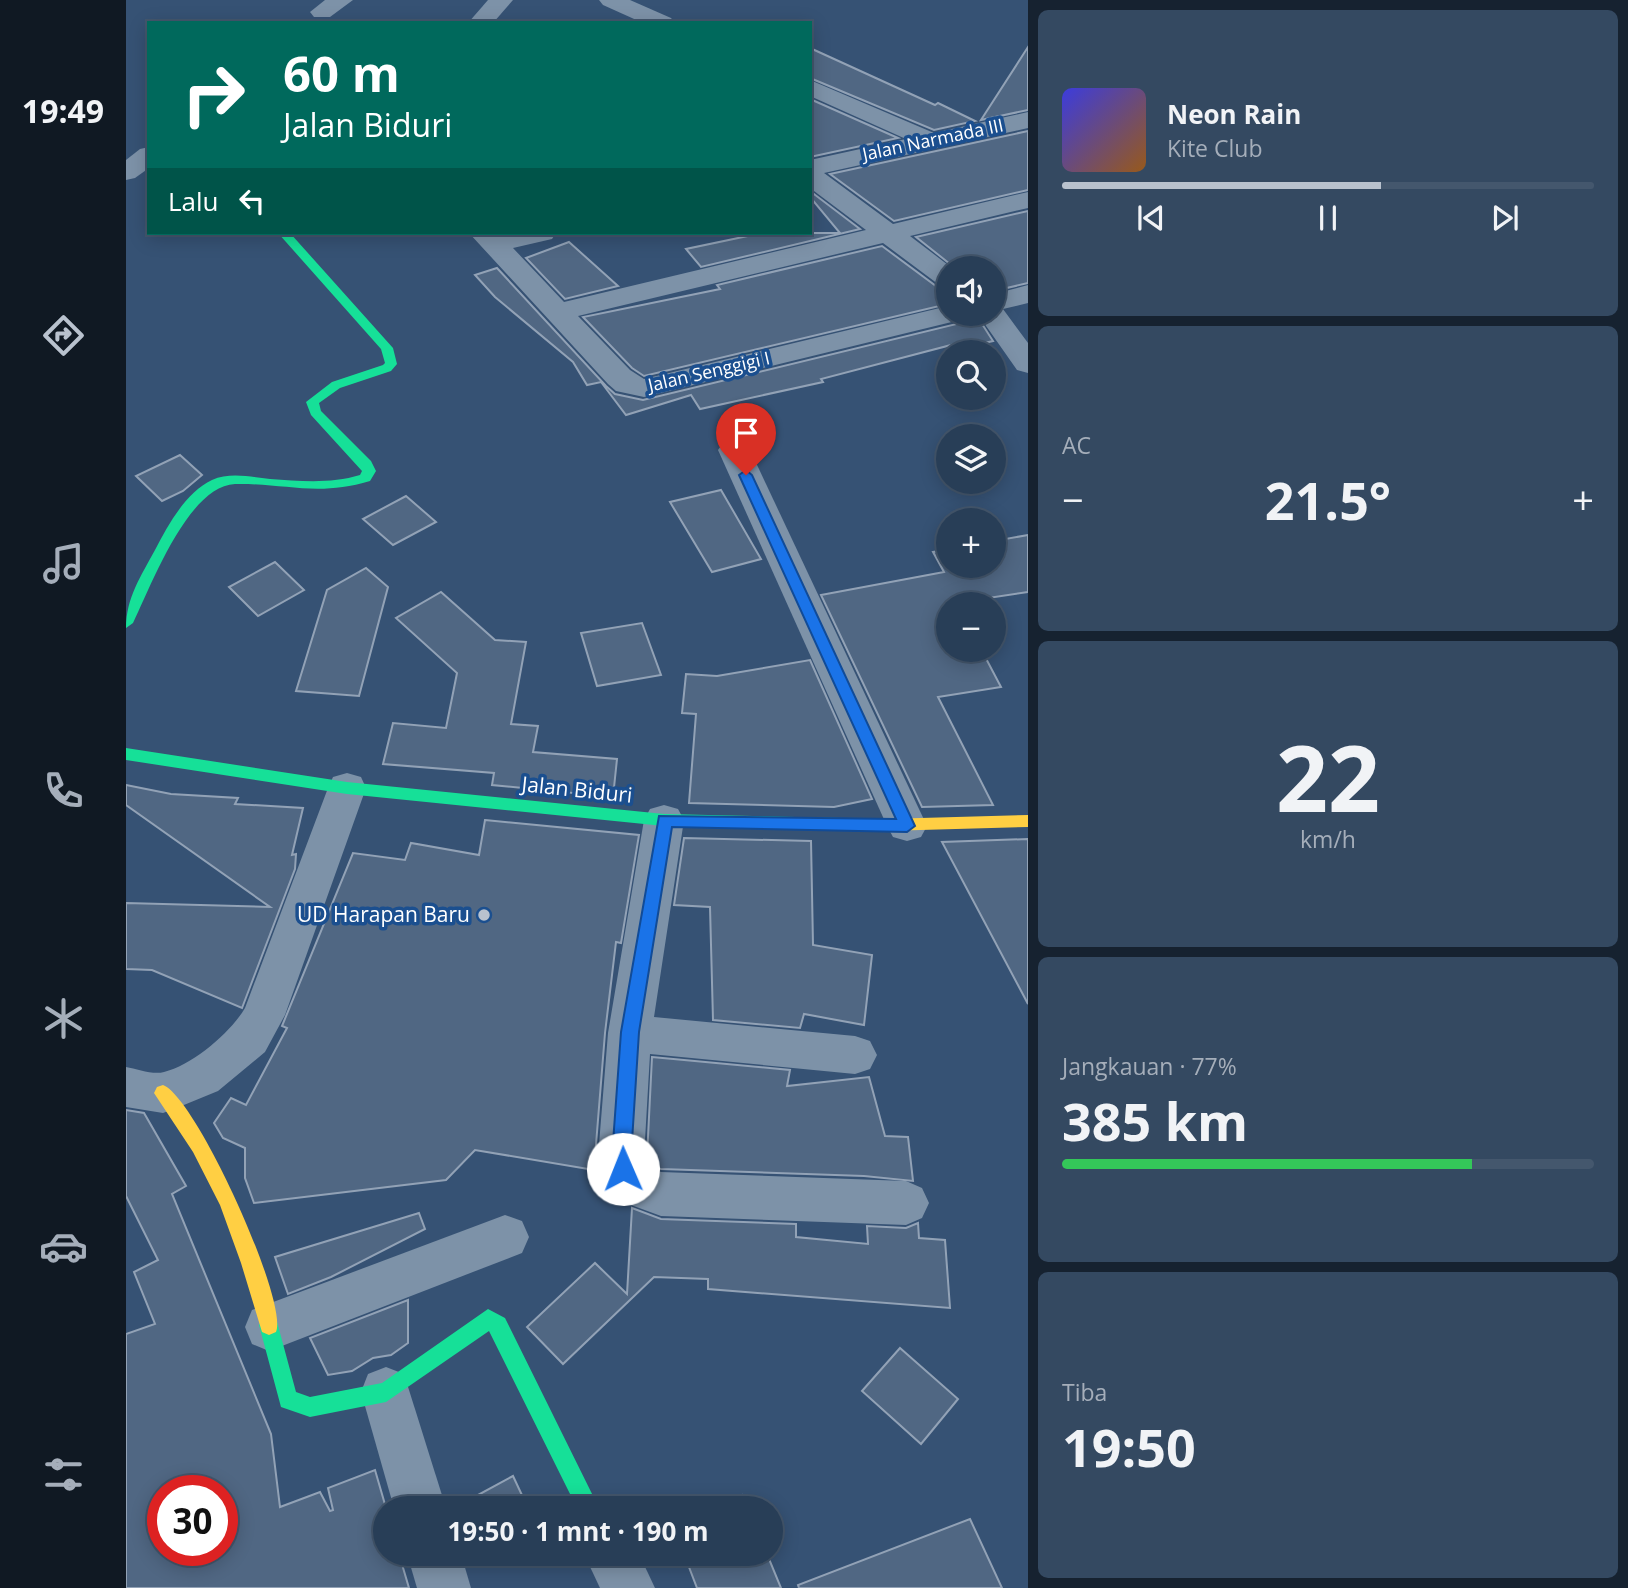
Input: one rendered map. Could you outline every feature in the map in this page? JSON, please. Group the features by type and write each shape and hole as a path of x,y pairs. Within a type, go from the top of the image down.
{"street":[{"path":"482,21 501,0"},
{"path":"611,0 658,21"},
{"path":"812,88 931,141"},
{"name":"Jalan Narmada III","path":"812,167 1028,120"},
{"path":"126,172 147,156"},
{"path":"812,176 936,269"},
{"path":"557,312 1028,200"},
{"path":"126,623 187,508 206,489 235,481 341,486 365,478 369,471 315,412 312,402 318,394 334,386 387,368 391,359 387,348 286,235"},
{"path":"489,238 521,235"},
{"name":"Jalan Senggigi I","path":"489,238 627,384 644,388 936,317"},
{"path":"1006,300 1028,294"},
{"path":"1000,326 1028,364"},
{"path":"734,450 907,826"},
{"name":"Jalan Biduri","path":"126,754 347,788 664,820 907,826 1028,821"},
{"path":"144,1090 201,1077 250,1039 264,1015 347,788"},
{"path":"664,820 630,1032 621,1157 628,1183 661,1194 906,1203"},
{"path":"630,1032 855,1055"},
{"path":"144,1090 179,1110 206,1153 236,1222 270,1326 288,1400 310,1407 386,1392 488,1319 498,1325 582,1496"},
{"path":"270,1326 505,1237"},
{"path":"386,1392 417,1496"},
{"path":"438,1566 444,1588"},
{"path":"617,1566 628,1588"}],"building":[{"path":"1028,47 1028,110 981,120"},
{"path":"812,49 975,121 934,130 812,79"},
{"path":"812,100 898,138 812,157"},
{"path":"1028,131 1028,190 894,221 830,174"},
{"path":"812,193 860,229 701,267 686,249 752,235 840,233 812,199"},
{"path":"1028,211 1028,283 1006,288 1006,256 940,256 916,237"},
{"path":"569,242 618,286 565,299 526,258"},
{"path":"882,246 936,286 936,307 644,376 632,368 583,317 720,289 717,285"},
{"path":"497,268 606,386 615,394 643,400 948,326 983,326 992,340 936,340 936,349 821,379 823,382 700,409 691,395 626,415 601,382 587,385 573,362 495,297 475,275"},
{"path":"180,455 202,475 183,491 162,501 136,476"},
{"path":"721,490 761,559 712,572 670,502"},
{"path":"406,496 436,522 393,545 363,519"},
{"path":"1028,535 1028,592 1006,595 1006,592 936,592 936,662 988,662 1001,687 938,697 993,805 922,807 821,595 936,573 936,578 1006,578 1006,539"},
{"path":"275,562 304,590 258,616 229,587"},
{"path":"366,568 388,587 359,696 296,691 327,590"},
{"path":"441,592 495,640 526,642 511,724 538,726 533,752 617,759 613,797 492,785 494,773 383,764 393,723 446,728 457,673 396,618"},
{"path":"642,623 661,675 597,686 581,633"},
{"path":"810,660 872,799 834,807 689,803 696,714 682,713 686,674 717,676"},
{"path":"126,785 171,794 238,798 235,804 303,808 292,855 296,854 295,869 242,1008 152,970 126,969 126,903 270,907 126,805"},
{"path":"485,820 639,835 621,943 616,942 605,1033 595,1157 600,1171 475,1150 446,1180 254,1203 245,1178 245,1148 223,1138 214,1123 231,1098 246,1105 287,1028 282,1026 353,853 405,860 411,843 479,855"},
{"path":"684,838 811,841 813,945 872,955 864,1025 804,1014 800,1028 713,1020 710,907 674,905"},
{"path":"1028,839 1028,1004 942,842"},
{"path":"652,1057 790,1070 787,1086 869,1077 885,1136 908,1137 913,1181 864,1176 661,1169 649,1166 647,1157"},
{"path":"126,1110 144,1113 186,1186 172,1194 271,1434 280,1507 320,1492 330,1511 333,1510 328,1488 375,1470 383,1496 373,1496 373,1566 403,1566 409,1588 126,1588 126,1334 155,1324 134,1272 158,1260 126,1196"},
{"path":"632,1208 661,1219 796,1224 796,1237 868,1244 867,1226 906,1228 918,1223 919,1238 945,1240 950,1308 708,1289 708,1279 654,1277 563,1364 527,1327 595,1263 627,1294"},
{"path":"419,1213 425,1229 331,1277 288,1294 275,1257"},
{"path":"408,1300 408,1343 391,1355 373,1358 352,1371 328,1375 310,1338"},
{"path":"900,1348 958,1399 921,1444 862,1391"},
{"path":"513,1476 522,1496 476,1496"},
{"path":"970,1519 1002,1588 799,1588 798,1585"},
{"path":"689,1566 772,1566 781,1588 697,1588"}],"traffic: fast":[{"path":"126,623 176,526 202,493 215,484 242,480 329,485 365,478 369,471 366,464 315,412 312,402 336,385 387,368 391,364 387,348 286,235"},
{"path":"126,754 347,788 664,820 885,825"},
{"path":"269,1325 288,1400 310,1407 386,1392 488,1319 498,1325 582,1496"}],"traffic: slow":[{"path":"885,825 1028,821"},
{"path":"163,1093 200,1146 215,1174 240,1232 269,1325"}],"place":[{"name":"UD Harapan Baru","path":"484,915"}],"route":[{"path":"623,1169 621,1157 630,1032 664,820 907,826 746,475"}]}
